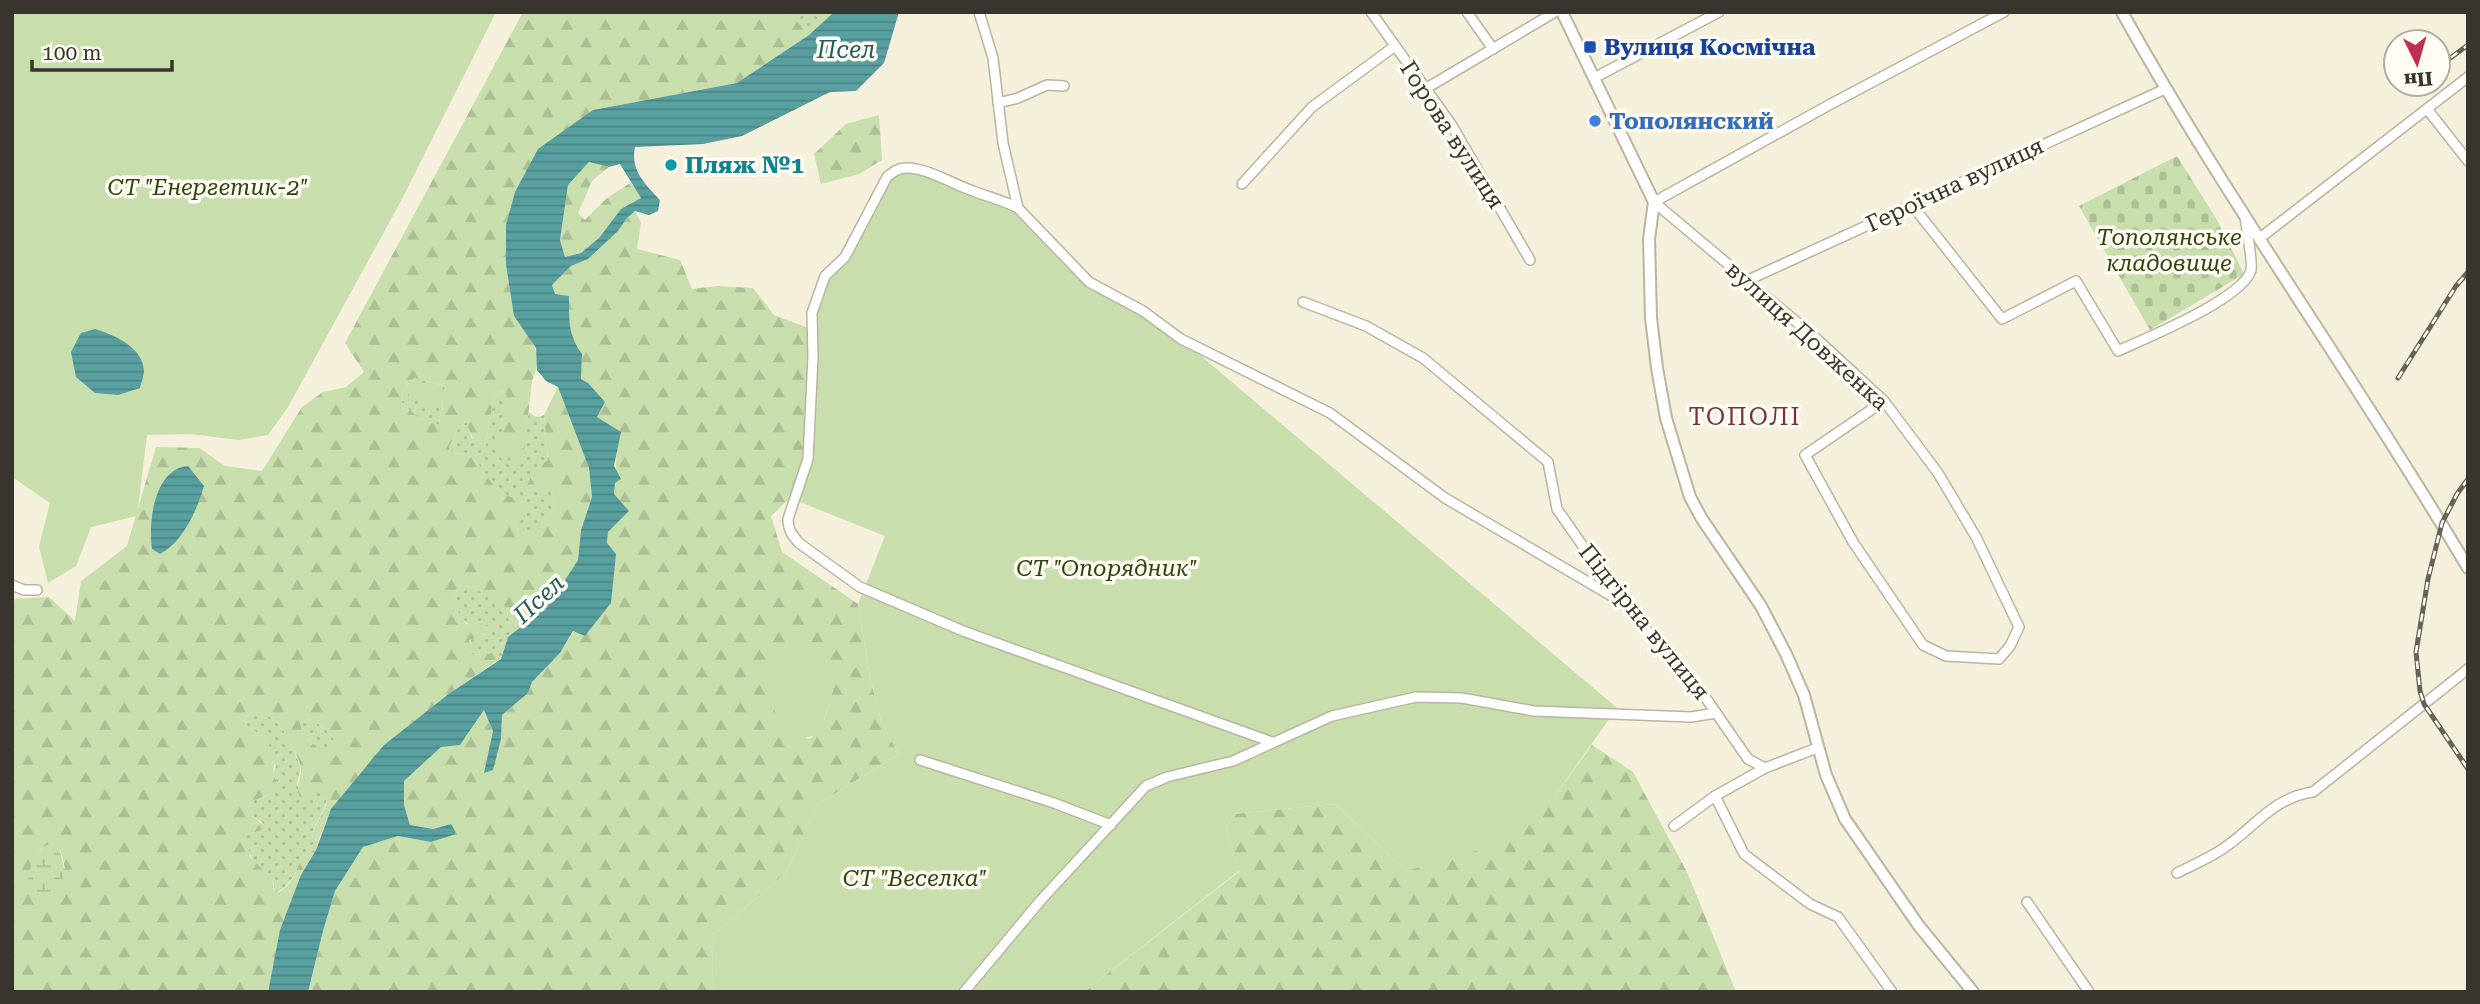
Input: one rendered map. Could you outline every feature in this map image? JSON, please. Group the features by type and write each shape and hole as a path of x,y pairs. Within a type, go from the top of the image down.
{"street":[{"path":"979,12 993,58 1003,143 1018,208"},
{"name":"Горова вулиця","path":"1371,12 1451,124 1530,260"},
{"path":"1467,12 1493,49"},
{"path":"1425,89 1555,12"},
{"path":"1562,12 1654,202 1649,239 1651,318 1666,418 1690,498 1761,606 1786,654 1804,695 1817,748 1845,819 1919,926 1973,992"},
{"path":"1594,78 1719,12"},
{"path":"1654,202 2004,12"},
{"path":"2122,12 2165,89 2388,437 2468,568"},
{"path":"1242,184 1312,107 1395,46"},
{"path":"2260,238 2468,77"},
{"path":"998,103 1018,98 1047,85 1064,86"},
{"name":"Героїчна вулиця","path":"1746,281 2165,89"},
{"path":"2427,109 2468,162"},
{"path":"1272,742 963,631 860,587 799,543 788,529 788,519 808,459 813,357 812,313 825,276 845,257 887,177 909,167 976,193 1005,200 1018,208 1089,282 1143,311 1181,339 1330,413 1445,498 1622,602"},
{"name":"вулиця Довженка","path":"1654,202 1818,340 1884,401 1938,473 1976,537 2019,627 2010,646 1999,659 1946,656 1923,645 1853,542 1805,455 1884,401"},
{"path":"1912,205 2003,319 2076,281 2118,351 2193,316 2239,289 2251,270 2245,215"},
{"name":"Підгірна вулиця","path":"1303,302 1366,326 1423,358 1548,462 1557,509 1622,602 1706,697 1748,760 1765,768"},
{"path":"12,585 24,590 37,590"},
{"path":"2176,873 2222,849 2259,818 2294,795 2313,792 2468,669"},
{"path":"964,992 1041,900 1146,786 1167,777 1233,761 1332,716 1416,697 1462,698 1534,711 1691,717 1716,713"},
{"path":"1674,826 1715,796 1765,768 1817,748"},
{"path":"919,760 1054,803 1111,825"},
{"path":"1715,796 1744,854 1810,904 1838,917 1892,992"},
{"path":"2027,902 2089,992"}],"green space":[{"name":"СТ \"Енергетик-2\"","path":"12,12 496,12 401,201 288,407 268,435 239,440 190,434 147,435 137,516 91,527 76,566 48,583 39,547 50,503 12,477"},
{"path":"523,12 789,12 809,35 737,83 593,110 514,316 534,346 537,362 532,381 523,459 503,461 497,453 508,401 508,396 501,390 493,401 484,452 476,446 466,422 459,427 449,447 450,451 474,458 494,486 502,493 525,503 525,517 516,521 514,526 531,536 554,507 552,487 530,492 526,489 533,470 548,460 544,415 558,387 589,468 592,497 581,530 578,560 548,606 519,629 510,626 506,607 472,588 457,587 457,607 466,624 496,627 490,634 469,640 469,650 473,655 493,653 501,658 450,693 331,809 319,839 313,840 313,834 325,807 327,795 318,793 309,799 299,796 300,765 278,723 266,715 251,712 244,719 247,726 266,738 275,760 273,773 278,785 269,795 249,804 253,816 266,828 247,835 250,857 273,880 273,888 278,893 290,883 303,857 316,850 286,919 268,992 12,992 12,599 49,597 75,621 81,581 127,546 156,447 199,448 225,466 262,471 302,407 323,392 346,387 364,372 345,343","holes":["414,378 445,386 439,424 422,419 401,401 404,388","309,719 321,726 337,744 335,748 319,748 303,736 300,722","51,843 58,847 65,869 39,851"]},
{"path":"789,12 834,12 809,35"},
{"path":"879,115 882,160 859,174 821,184 814,154 846,124"},
{"name":"Тополянське кладовище","path":"2177,156 2217,220 2244,274 2150,330 2079,206"},
{"path":"589,162 609,167 592,181 578,213 585,220 607,198 630,183 637,188 642,198 621,209 599,238 581,253 565,257 560,240 568,185"},
{"name":"СТ \"Опорядник\"","path":"902,168 1005,200 1089,282 1181,339 1617,708 1556,794 1515,840 1406,871 1335,804 1233,814 1226,829 1240,870 1084,992 712,992 713,935 786,873 817,805 899,754 882,724 870,677 858,604 885,536 790,498 799,480 818,400 811,329 825,276 836,267 887,177"},
{"path":"635,211 641,223 637,249 680,260 692,289 718,286 753,288 774,315 811,329 818,400 799,480 790,498 771,516 782,552 858,604 870,677 882,724 899,754 817,805 786,873 713,935 712,992 308,992 335,891 363,847 398,836 431,842 451,824 433,829 410,825 404,805 404,781 442,746 460,745 484,710 493,731 485,773 501,739 502,715 528,693 532,682 560,653 574,631 585,636 611,603 608,532 629,511 614,494 617,450 597,417 588,383 581,379 582,354 572,334 569,297 555,294 552,285 571,266 588,259 618,231","holes":["766,683 833,690 822,724 809,739 778,722"]},
{"path":"414,378 445,386 439,424 422,420 401,401 404,388"},
{"path":"412,381 442,389 437,406 408,399"},
{"path":"501,390 508,396 524,454 524,434 529,412 536,416 544,415 548,460 530,492 552,486 554,507 531,537 514,526 525,503 502,493 494,486 474,458 450,451 449,447 459,427 466,422 471,437 484,452 493,401"},
{"path":"468,586 506,607 510,625 519,629 508,637 501,658 493,653 473,655 469,650 469,640 490,634 467,623 458,612 457,587"},
{"path":"812,642 822,646 831,671 833,690 817,735 800,739 778,722 765,677 774,659 783,651"},
{"path":"251,712 270,717 284,731 301,767 297,785 327,794 313,834 313,840 319,839 316,850 304,856 289,882 275,893 273,880 254,861 247,843 247,835 263,823 253,816 249,805 252,801 267,796 278,785 273,773 276,766 266,738 247,726 244,719"},
{"path":"309,719 331,736 337,744 335,748 319,748 303,736 300,722"},
{"path":"1592,745 1633,772 1687,872 1736,992 1084,992 1240,871 1226,829 1233,814 1335,804 1406,871 1556,794"},
{"path":"51,843 60,850 64,870 62,883 41,902 34,901 28,885 30,868 38,853"}],"water":[{"name":"Псел","path":"834,12 899,12 884,63 856,91 830,92 742,136 703,144 635,147 637,170 660,200 658,211 649,215 635,211 588,259 571,266 552,285 555,294 569,296 572,334 582,354 581,379 605,402 597,417 621,432 614,466 621,479 615,483 614,494 629,511 608,532 607,543 616,554 611,603 585,636 573,631 560,653 532,682 528,693 502,715 501,739 493,770 484,773 493,731 484,710 460,745 441,747 404,781 404,805 410,825 433,829 451,824 456,834 431,842 398,836 363,847 335,891 308,992 268,992 280,930 301,875 316,850 331,809 384,745 450,693 501,659 508,637 548,606 578,560 581,530 592,497 589,468 558,387 546,381 537,370 536,348 514,316 506,264 506,225 515,192 538,149 593,110 737,83 809,35","holes":["589,162 609,167 620,164 641,198 621,209 599,238 581,253 565,257 560,240 568,185"]},
{"path":"95,329 126,343 139,355 144,371 140,388 118,395 95,393 76,377 71,352 81,333"},
{"path":"188,466 204,486 182,534 160,554 152,549 151,538 156,499 167,476"}],"railway":[{"path":"2452,57 2468,45"},
{"path":"2398,378 2456,286 2468,272"},
{"path":"2468,479 2442,523 2428,579 2416,652 2424,704 2468,769"}],"place":[{"name":"Вулиця Космічна","path":"1590,47"},
{"name":"Тополянский","path":"1595,121"},
{"name":"Пляж №1","path":"671,165"}],"district":[{"name":"ТОПОЛІ","path":"1745,417"}],"park label":[{"name":"СТ \"Веселка\"","path":"915,878"}]}
